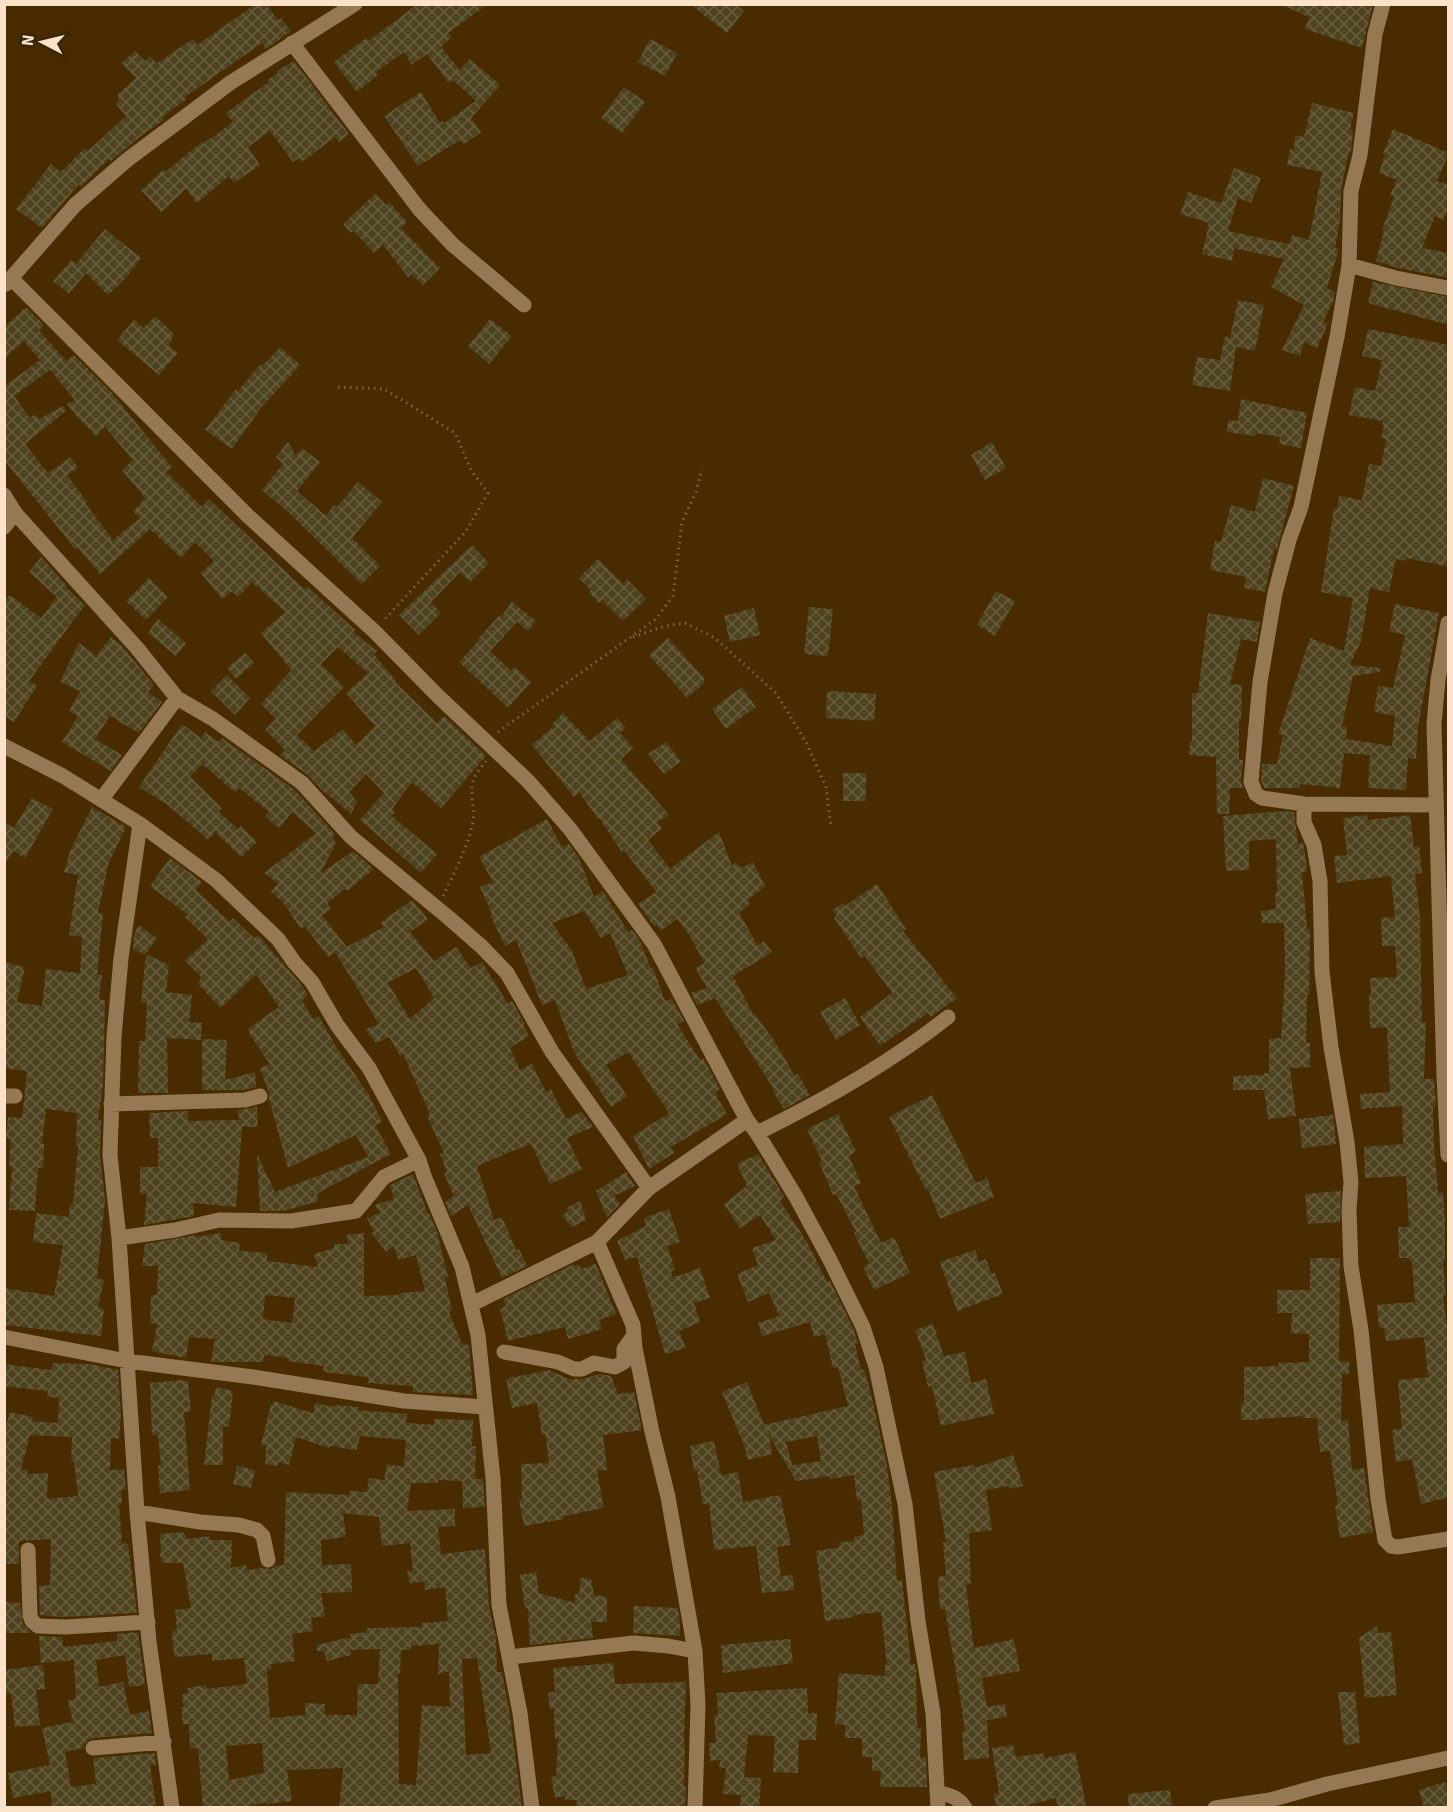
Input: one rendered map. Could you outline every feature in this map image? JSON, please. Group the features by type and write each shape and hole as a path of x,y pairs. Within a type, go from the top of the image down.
{"street":[{"path":"355,4 230,83 127,160 75,205 8,282 248,516 374,631 439,697 528,781 570,829 654,944 747,1119 796,1197 863,1327 876,1367 904,1504 918,1621 933,1713 938,1808"},
{"path":"1383,4 1374,34 1360,155 1351,191 1349,265 1333,359 1300,507 1275,593 1260,682 1251,782 1256,794 1262,798 1304,804 1436,805"},
{"path":"292,43 420,210 453,244 524,305"},
{"path":"1349,265 1396,278 1449,288"},
{"path":"4,495 15,513 137,648 177,698 213,718 302,783 351,837 482,947 507,973 552,1052 649,1188"},
{"path":"4,527 15,513"},
{"path":"1449,623 1438,680 1434,724 1444,1076 1449,1155"},
{"path":"101,800 177,698"},
{"path":"4,746 63,776 140,824 216,880 278,939 312,982 337,1025 369,1068 419,1160 462,1267 472,1304 483,1376 484,1407 493,1478 500,1605 520,1713 532,1808"},
{"path":"1304,804 1304,822 1314,845 1320,881 1322,972 1331,1047 1347,1142 1351,1182 1349,1210 1351,1266 1361,1330 1378,1499 1385,1540 1391,1546 1398,1547 1449,1539"},
{"path":"140,824 121,958 111,1104 110,1155 128,1361 137,1512 148,1622 172,1808"},
{"path":"757,1133 816,1104 863,1077 920,1040 948,1017"},
{"path":"111,1104 245,1100 260,1096"},
{"path":"472,1304 597,1242 649,1188 747,1119"},
{"path":"118,1238 175,1230 219,1220 291,1221 356,1211 384,1177 419,1160"},
{"path":"597,1242 633,1325 652,1432 668,1497 695,1651 698,1714 695,1808"},
{"path":"504,1352 558,1362 574,1369 582,1369 594,1364 615,1367 624,1362 624,1349 634,1335"},
{"path":"4,1337 128,1361 253,1377 404,1401 484,1407"},
{"path":"137,1512 200,1522 239,1525 256,1530 263,1536 268,1560"},
{"path":"28,1550 30,1615 32,1621 38,1626 65,1627 148,1622"},
{"path":"510,1657 634,1643 695,1651"},
{"path":"93,1749 164,1742"},
{"path":"1215,1808 1252,1804 1327,1784 1449,1758"},
{"path":"937,1792 953,1796 962,1802 965,1808"}],"path":[{"path":"338,387 384,389 412,404 455,433 471,470 488,493 466,531 374,631"},
{"path":"437,908 465,851 473,824 475,807 471,793 474,776 486,762 489,743 656,619 674,596 682,522 696,492 702,469"},
{"path":"628,639 665,626 685,622 715,638 753,671 776,693 806,742 826,787 831,827"}],"building":[{"path":"256,4 266,4 278,20 281,18 291,31 266,49 262,43 185,97 187,99 162,117 164,120 111,161 109,159 81,187 79,184 42,228 16,209 51,164 61,172 85,148 88,151 126,116 116,104 119,99 118,94 136,78 122,63 135,51 145,61 150,56 157,63 193,39 197,45"},
{"path":"418,4 488,4 448,33 452,37 441,47 460,70 470,59 500,85 471,118 481,132 463,145 460,140 418,166 384,116 421,92 440,123 443,121 444,123 476,101 453,80 449,83 427,54 412,65 404,52 376,72 378,75 357,92 334,62 366,38 368,41"},
{"path":"690,4 735,4 744,11 727,33"},
{"path":"1280,4 1373,4 1362,48 1305,29 1309,17"},
{"path":"650,39 677,53 665,76 638,62"},
{"path":"294,61 349,134 339,142 335,137 302,162 299,158 293,162 270,131 248,147 260,165 234,183 229,176 197,203 186,189 161,212 141,190 163,170 165,172 202,142 203,144 233,122 226,113 269,82 268,80 278,73 277,71"},
{"path":"624,87 645,102 622,133 601,118"},
{"path":"1312,103 1354,113 1350,129 1353,130 1351,151 1349,151 1341,190 1340,220 1335,248 1339,249 1327,288 1335,292 1333,302 1323,322 1328,324 1317,348 1304,342 1300,356 1282,350 1304,305 1271,287 1284,259 1234,248 1232,261 1202,254 1209,223 1180,214 1188,192 1221,203 1234,168 1261,178 1251,203 1238,198 1228,231 1289,244 1292,235 1309,240 1322,172 1287,165 1290,149 1294,150 1295,135 1304,137"},
{"path":"1393,129 1449,153 1437,181 1449,185 1449,208 1443,220 1435,216 1422,248 1449,253 1449,278 1398,268 1376,261 1384,231 1382,230 1394,197 1390,195 1397,180 1379,173 1385,154 1383,153"},
{"path":"375,194 386,205 389,202 407,222 401,228 440,268 423,285 412,274 408,277 383,245 374,253 354,231 351,233 343,224"},
{"path":"105,229 141,258 124,280 108,295 86,273 69,294 53,281 71,260 76,264"},
{"path":"1373,282 1449,297 1449,325 1368,303"},
{"path":"1238,300 1264,305 1255,351 1236,347 1230,391 1192,385 1197,357 1220,360 1225,336 1230,338"},
{"path":"26,307 44,325 39,330 66,361 74,355 110,391 172,467 166,472 202,507 209,499 304,589 307,586 355,630 353,632 377,651 374,655 396,680 395,682 437,723 444,716 486,756 441,808 412,782 392,809 395,812 392,816 437,854 421,873 360,820 384,793 366,774 349,792 357,802 351,814 308,775 280,755 285,750 265,730 276,719 261,704 291,670 261,633 285,612 252,582 238,597 232,591 222,599 201,573 214,561 195,542 181,558 150,529 100,574 77,547 75,549 4,460 4,383 6,385 40,360 24,341 4,359 4,327","holes":["50,370 75,400 67,404 77,417 96,436 105,427 133,460 122,470 145,498 133,511 140,518 113,540 67,475 78,468 71,457 48,473 25,444 66,411 63,406 39,419 35,414 30,418 14,396","338,647 368,673 346,693 375,726 356,745 343,729 314,751 297,735 344,687 321,664"]},
{"path":"155,316 174,334 169,346 178,353 159,375 117,340 134,320 143,328"},
{"path":"490,319 512,336 489,364 468,346"},
{"path":"1368,329 1449,345 1449,567 1407,558 1407,561 1396,559 1389,592 1370,588 1361,641 1350,665 1380,668 1380,672 1353,676 1342,725 1347,727 1346,739 1392,746 1395,716 1374,712 1378,686 1393,688 1405,635 1389,631 1395,604 1439,613 1418,727 1416,759 1408,758 1406,790 1368,788 1370,755 1344,753 1340,788 1300,784 1300,788 1264,788 1261,780 1262,764 1277,764 1283,735 1278,734 1310,638 1344,651 1353,598 1321,592 1334,508 1337,509 1339,496 1362,500 1369,464 1381,466 1386,439 1381,438 1383,421 1349,415 1355,387 1375,391 1382,360 1362,356"},
{"path":"280,347 300,365 261,408 232,449 205,430 236,389 238,391 261,364 263,365"},
{"path":"1241,399 1307,413 1301,448 1279,444 1280,437 1227,432 1228,420 1238,421"},
{"path":"288,442 296,456 302,448 320,462 297,491 326,516 334,505 337,507 358,482 382,502 352,538 380,566 362,584 262,490 283,464 276,457"},
{"path":"992,442 1006,468 985,480 971,455"},
{"path":"1263,478 1294,486 1277,549 1274,548 1265,592 1244,588 1246,577 1210,570 1215,541 1221,542 1231,505 1255,512"},
{"path":"472,545 489,563 470,582 460,572 431,602 441,613 419,635 399,615"},
{"path":"41,557 66,587 85,605 29,681 37,686 14,722 4,716 4,601 10,595 41,618 57,597 29,572"},
{"path":"598,559 623,584 627,579 646,599 623,621 602,600 599,603 589,593 591,590 579,578"},
{"path":"149,578 168,597 146,620 126,601"},
{"path":"996,591 1015,601 995,636 977,625"},
{"path":"512,602 536,621 528,631 517,622 490,651 511,671 515,667 531,682 508,708 459,662"},
{"path":"809,607 833,609 828,656 804,654"},
{"path":"754,608 760,635 730,642 724,616"},
{"path":"1208,613 1260,622 1257,642 1241,639 1230,684 1242,685 1239,760 1243,760 1241,781 1243,788 1230,788 1229,814 1217,814 1216,757 1189,755 1190,741 1192,742 1192,693 1198,693"},
{"path":"158,619 186,643 176,656 148,633"},
{"path":"111,637 122,646 154,685 148,692 162,702 139,733 110,716 95,739 122,755 111,771 62,742 78,716 69,711 80,691 60,682 79,643 96,656"},
{"path":"668,638 704,678 704,683 687,698 649,655"},
{"path":"245,653 254,663 236,679 227,668"},
{"path":"227,675 250,698 235,715 211,691"},
{"path":"742,687 756,707 726,729 712,709"},
{"path":"827,691 876,694 874,721 826,718"},
{"path":"563,713 590,741 617,718 626,728 620,733 633,748 621,759 669,815 657,822 662,828 648,840 670,869 719,832 732,866 736,862 741,868 753,862 765,886 748,900 750,904 739,913 758,946 764,941 772,952 733,976 753,1014 773,1039 795,1076 798,1074 810,1095 784,1109 772,1090 774,1089 715,998 697,1005 691,993 707,988 695,968 705,963 689,935 677,919 661,931 657,925 654,926 638,904 656,892 624,850 622,852 579,792 574,797 532,745 554,726 552,724"},
{"path":"182,724 201,738 205,732 219,742 222,738 295,790 335,834 332,837 336,843 320,874 353,851 374,869 347,891 345,889 327,903 331,909 322,915 347,947 384,927 381,922 412,900 428,919 410,932 434,961 456,947 471,968 482,962 508,1004 512,1001 525,1024 523,1025 529,1036 510,1048 520,1070 532,1064 546,1092 551,1089 566,1119 582,1112 593,1127 567,1138 582,1169 550,1184 531,1144 505,1154 501,1150 503,1155 477,1166 494,1220 502,1217 516,1250 519,1249 527,1266 502,1278 468,1205 451,1216 445,1202 454,1196 444,1174 447,1172 440,1154 444,1153 427,1116 430,1114 403,1054 400,1056 389,1037 376,1043 365,1029 379,1024 335,952 328,957 305,926 301,929 282,901 271,892 278,883 264,873 316,833 292,812 279,828 265,816 269,812 239,788 235,792 202,764 190,777 222,808 219,812 238,829 241,826 257,842 241,857 215,832 208,840 168,805 139,787","holes":["416,968 434,998 410,1019 388,983"]},
{"path":"666,742 681,761 664,774 648,754"},
{"path":"843,773 866,773 866,801 843,801"},
{"path":"32,798 53,809 25,858 13,851 4,865 4,822 14,828"},
{"path":"92,807 126,827 108,865 98,913 103,913 97,975 102,975 99,999 105,1000 103,1085 98,1120 101,1120 100,1156 105,1200 97,1278 104,1280 98,1307 104,1309 101,1336 4,1325 4,1288 54,1296 63,1245 33,1242 36,1213 69,1217 70,1204 73,1204 78,1145 76,1145 77,1113 46,1109 42,1144 44,1144 43,1168 38,1168 35,1211 9,1210 12,1166 9,1166 11,1139 6,1138 8,1117 22,1118 27,1071 4,1068 4,962 25,967 17,1002 42,1006 46,969 80,973 82,937 69,935 78,875 64,872 70,851"},
{"path":"1294,812 1298,844 1303,843 1306,859 1307,872 1302,872 1307,929 1310,929 1306,1043 1310,1043 1310,1067 1290,1068 1296,1116 1268,1119 1264,1090 1233,1090 1233,1076 1269,1073 1269,1039 1281,1038 1285,972 1284,923 1262,923 1261,911 1276,909 1276,839 1249,841 1249,870 1226,871 1223,816"},
{"path":"1367,815 1368,820 1410,815 1414,847 1419,846 1422,873 1415,874 1420,916 1422,1022 1426,1023 1424,1079 1434,1079 1436,1106 1433,1106 1434,1143 1438,1193 1443,1192 1445,1221 1445,1261 1443,1261 1446,1296 1443,1296 1449,1343 1449,1497 1421,1504 1412,1459 1396,1462 1392,1430 1402,1428 1398,1380 1428,1377 1424,1337 1386,1341 1384,1328 1379,1328 1377,1305 1415,1302 1412,1261 1409,1261 1409,1258 1399,1258 1398,1227 1409,1227 1406,1176 1365,1178 1364,1147 1403,1144 1402,1106 1361,1109 1360,1094 1390,1092 1387,1027 1370,1028 1369,995 1371,995 1370,978 1397,977 1395,946 1382,946 1381,918 1395,917 1391,876 1337,883 1334,856 1347,855 1343,818"},
{"path":"547,819 562,847 569,844 579,858 594,897 603,891 628,932 632,930 640,941 665,1001 672,999 684,1021 677,1024 700,1060 703,1058 720,1089 715,1093 727,1114 671,1147 674,1153 649,1169 633,1136 669,1113 628,1052 606,1065 627,1096 611,1107 574,1052 555,1000 542,1005 516,940 505,946 480,887 493,882 479,857","holes":["584,911 601,938 610,933 628,975 586,989 572,951 552,923"]},
{"path":"170,858 202,882 196,890 230,922 233,918 254,938 258,935 299,982 308,995 302,1000 313,1019 319,1016 333,1042 369,1095 382,1122 375,1125 391,1154 318,1193 319,1201 283,1211 260,1211 257,1154 275,1192 368,1157 356,1135 288,1168 269,1093 260,1068 270,1064 249,1033 249,1028 279,1007 256,974 221,1008 198,984 201,977 185,961 208,939 185,917 188,915 150,886"},
{"path":"877,884 906,929 903,931 957,998 931,1017 928,1013 880,1046 860,1017 892,993 865,956 861,958 834,918 837,916 832,910 843,903 845,906"},
{"path":"138,925 157,938 145,955 133,949"},
{"path":"148,955 169,965 166,992 192,995 189,1022 202,1023 201,1040 167,1038 168,1093 138,1093 139,1041 145,1041 147,1003 141,1003 145,961"},
{"path":"845,998 860,1025 836,1040 820,1012"},
{"path":"202,1039 227,1040 225,1080 255,1072 256,1087 244,1090 202,1090"},
{"path":"932,1095 976,1183 987,1178 994,1197 940,1219 928,1189 926,1190 889,1117"},
{"path":"257,1107 258,1127 242,1127 236,1207 193,1203 194,1216 144,1225 147,1194 140,1194 140,1167 158,1167 158,1138 150,1138 149,1113 188,1111 188,1121 240,1120 237,1110"},
{"path":"838,1114 856,1151 849,1156 861,1183 854,1186 881,1243 894,1237 910,1273 874,1290 863,1266 869,1264 854,1233 856,1232 836,1194 833,1195 819,1162 822,1161 807,1129"},
{"path":"1333,1115 1336,1144 1302,1148 1299,1119"},
{"path":"758,1154 784,1196 780,1201 807,1242 827,1282 830,1281 854,1330 861,1370 864,1369 873,1402 887,1466 897,1581 902,1580 911,1664 915,1664 916,1670 917,1728 921,1728 920,1757 926,1757 927,1787 880,1787 881,1771 872,1771 872,1757 862,1757 862,1738 845,1738 845,1725 835,1724 839,1673 885,1676 885,1665 887,1665 881,1612 825,1621 816,1551 840,1547 839,1542 855,1541 854,1537 864,1535 861,1500 857,1501 854,1475 796,1481 769,1435 772,1454 748,1460 741,1435 722,1392 747,1382 764,1425 848,1406 838,1367 833,1368 825,1334 814,1337 810,1322 762,1336 758,1323 779,1316 769,1293 748,1302 737,1274 758,1265 752,1248 776,1240 760,1215 740,1228 724,1204 747,1186 737,1164","holes":["817,1436 821,1461 792,1465 786,1442"]},
{"path":"626,1172 635,1186 614,1196 620,1204 607,1217 596,1191"},
{"path":"413,1174 437,1232 448,1277 445,1278 452,1311 449,1312 462,1344 469,1345 473,1395 413,1392 413,1386 368,1383 368,1377 323,1372 324,1366 288,1361 289,1358 264,1355 263,1362 211,1362 215,1339 189,1337 186,1358 152,1351 157,1324 150,1323 151,1295 157,1295 158,1266 142,1266 145,1244 221,1233 221,1240 240,1243 239,1251 267,1253 267,1261 318,1267 314,1254 334,1248 334,1244 348,1244 347,1235 364,1233 364,1296 400,1295 399,1293 425,1291 416,1255 398,1260 394,1246 386,1252 371,1232 374,1232 367,1218 380,1213 375,1205 394,1199 390,1185","holes":["265,1295 295,1298 292,1323 263,1319"]},
{"path":"1341,1191 1340,1222 1308,1224 1305,1194"},
{"path":"580,1201 586,1220 572,1227 562,1216 568,1210 567,1208"},
{"path":"669,1209 680,1242 667,1246 675,1269 671,1272 673,1277 700,1268 710,1298 694,1303 700,1322 679,1331 686,1348 665,1354 637,1257 625,1260 617,1241 646,1226 644,1218"},
{"path":"975,1250 979,1262 986,1259 991,1273 995,1273 1003,1294 957,1311 940,1262"},
{"path":"1310,1258 1340,1258 1339,1361 1349,1361 1349,1374 1342,1375 1341,1421 1348,1420 1352,1470 1364,1468 1373,1532 1340,1538 1330,1451 1320,1452 1317,1418 1303,1418 1303,1416 1241,1420 1241,1403 1244,1403 1244,1367 1309,1362 1309,1334 1291,1333 1292,1313 1277,1313 1277,1290 1310,1290"},
{"path":"574,1264 575,1266 579,1264 581,1269 596,1264 616,1314 599,1320 602,1329 568,1339 565,1327 508,1341 500,1309 506,1306 503,1299"},
{"path":"933,1324 944,1356 965,1352 971,1383 986,1379 994,1414 941,1426 932,1386 928,1387 922,1361 926,1360 915,1330"},
{"path":"53,1363 89,1364 118,1370 121,1415 119,1439 111,1438 110,1470 124,1469 126,1489 121,1490 122,1503 119,1505 122,1543 128,1544 137,1613 61,1617 40,1615 39,1586 50,1585 51,1539 19,1541 19,1564 4,1564 4,1433 10,1412 33,1417 32,1421 58,1423 59,1398 47,1397 48,1391 4,1386 4,1364 51,1370","holes":["30,1435 72,1437 71,1461 74,1461 78,1496 47,1499 48,1473 27,1474 28,1470 21,1469"]},
{"path":"549,1370 569,1379 583,1379 599,1374 611,1376 618,1394 634,1392 642,1430 603,1435 607,1470 597,1471 604,1508 564,1516 564,1519 524,1526 519,1500 522,1500 521,1464 549,1463 545,1433 542,1435 537,1403 512,1408 506,1379"},
{"path":"183,1380 188,1382 191,1411 184,1412 190,1490 160,1493 158,1466 161,1465 158,1435 152,1435 150,1383"},
{"path":"216,1387 233,1391 229,1427 223,1426 223,1465 204,1465 212,1396 214,1397"},
{"path":"274,1401 313,1413 315,1403 334,1407 335,1405 358,1407 358,1410 407,1414 406,1423 434,1425 434,1419 473,1420 472,1446 476,1446 475,1479 483,1479 485,1507 463,1508 462,1481 438,1480 438,1483 411,1483 407,1511 455,1509 455,1526 438,1527 441,1554 485,1549 489,1606 496,1639 497,1672 502,1672 510,1715 522,1808 339,1808 343,1768 287,1770 292,1801 267,1804 267,1802 239,1808 203,1808 198,1748 190,1749 189,1724 183,1724 182,1695 188,1693 187,1688 206,1685 207,1689 247,1684 244,1658 212,1661 212,1654 174,1657 172,1631 177,1631 175,1610 191,1608 183,1563 163,1563 159,1553 161,1553 160,1534 183,1532 188,1539 209,1536 210,1540 232,1540 231,1568 246,1565 247,1570 271,1569 284,1565 286,1492 349,1495 350,1491 367,1492 369,1478 384,1480 387,1464 404,1467 406,1440 360,1436 357,1450 330,1446 329,1448 296,1437 289,1465 278,1462 277,1466 265,1464 266,1446 261,1445 271,1404 273,1405","holes":["343,1513 379,1517 382,1546 410,1543 413,1570 407,1572 410,1584 424,1581 425,1590 445,1587 448,1621 422,1623 422,1627 366,1628 367,1632 350,1634 351,1637 317,1645 317,1651 324,1651 327,1661 351,1655 350,1650 380,1649 378,1684 358,1684 357,1715 325,1715 325,1704 305,1703 305,1715 270,1718 267,1670 272,1669 271,1664 295,1661 292,1634 313,1631 311,1618 325,1616 321,1593 352,1592 351,1564 322,1565 321,1540 346,1537","439,1644 438,1674 449,1671 450,1707 422,1705 416,1785 399,1784 398,1674 400,1674 401,1650 411,1650 411,1646","477,1658 491,1753 466,1755 462,1659","262,1743 264,1773 229,1780 226,1746"]},
{"path":"714,1441 721,1475 738,1472 743,1502 780,1495 791,1545 777,1547 781,1576 793,1575 794,1590 762,1593 756,1546 714,1550 709,1503 703,1504 690,1446"},
{"path":"1013,1455 1023,1486 986,1490 992,1530 969,1533 971,1584 966,1585 974,1648 1014,1639 1020,1671 982,1678 987,1707 1005,1704 1007,1717 987,1720 989,1758 964,1760 962,1732 965,1731 959,1690 945,1609 940,1609 938,1577 946,1576 943,1542 946,1542 934,1472 974,1465 974,1468"},
{"path":"237,1466 255,1470 251,1488 233,1484"},
{"path":"536,1572 539,1593 575,1603 575,1595 579,1594 581,1578 591,1579 594,1595 607,1597 607,1622 591,1622 593,1638 530,1645 528,1609 525,1607 520,1575"},
{"path":"5,1602 20,1603 23,1624 31,1633 4,1633"},
{"path":"634,1606 678,1608 680,1636 633,1633"},
{"path":"1377,1626 1378,1633 1391,1632 1397,1695 1365,1698 1359,1638"},
{"path":"138,1632 145,1685 129,1687 125,1655 96,1660 99,1687 123,1682 130,1715 149,1711 152,1733 92,1738 87,1740 83,1748 65,1752 71,1787 96,1784 93,1758 155,1753 156,1765 150,1765 156,1808 52,1808 51,1791 13,1798 8,1773 50,1765 42,1728 73,1722 68,1701 76,1698 74,1660 41,1663 39,1636 62,1637 63,1647 117,1641 117,1634"},
{"path":"790,1639 793,1663 723,1673 721,1645"},
{"path":"613,1663 615,1684 686,1682 685,1808 576,1808 577,1800 565,1800 565,1796 555,1798 551,1777 556,1776 558,1739 555,1739 554,1709 550,1710 548,1693 555,1692 553,1668"},
{"path":"43,1665 45,1689 36,1690 40,1725 15,1727 11,1693 4,1694 4,1670"},
{"path":"807,1688 808,1713 817,1713 816,1740 799,1740 798,1773 773,1772 775,1736 748,1735 744,1777 761,1778 759,1808 740,1808 741,1795 723,1794 726,1768 719,1768 720,1760 710,1761 709,1743 716,1743 714,1715 718,1715 717,1693"},
{"path":"1338,1692 1355,1692 1360,1743 1344,1745"},
{"path":"1013,1745 1016,1757 1044,1753 1045,1758 1075,1752 1086,1805 1058,1808 1056,1798 1017,1808 996,1808 994,1794 999,1793 992,1748"},
{"path":"1445,1782 1449,1795 1449,1808 1424,1808 1419,1790"},
{"path":"1170,1790 1172,1805 1129,1808 1128,1794"}]}
